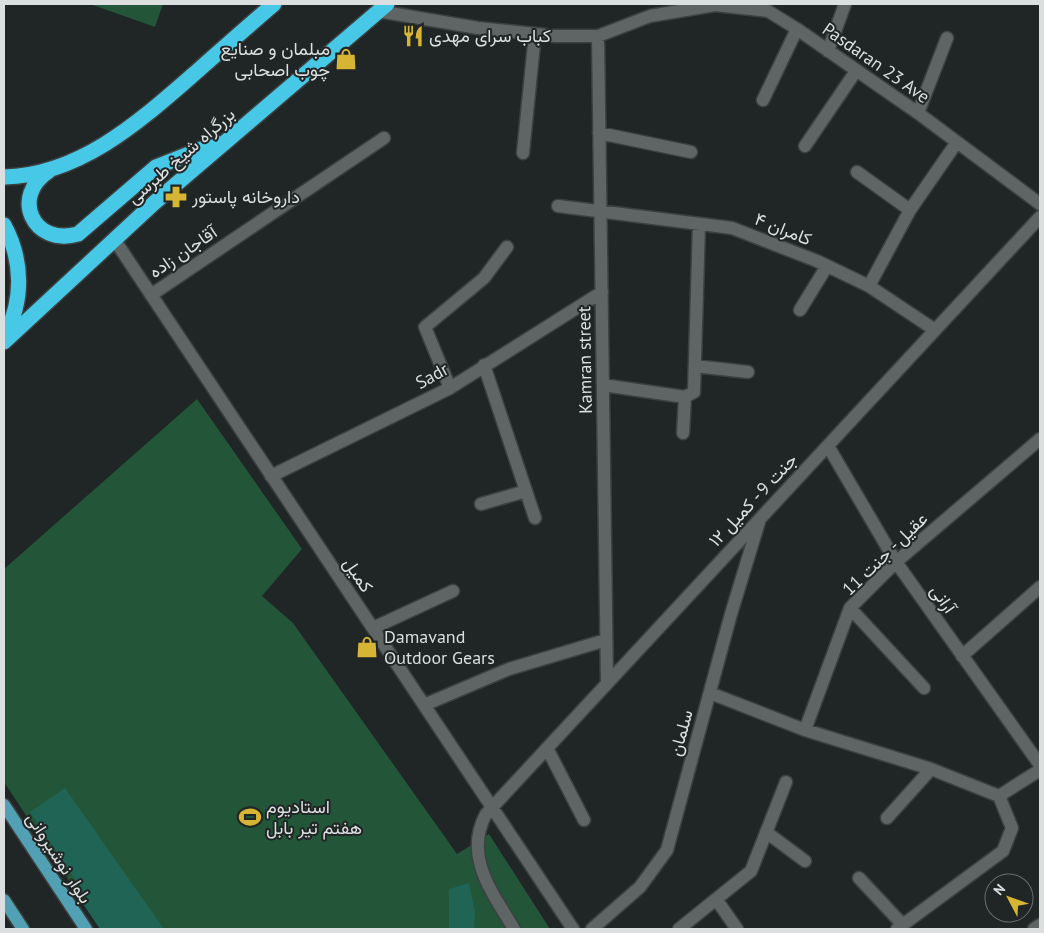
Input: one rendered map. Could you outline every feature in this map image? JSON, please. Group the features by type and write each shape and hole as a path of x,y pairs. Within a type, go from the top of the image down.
{"highway":[{"path":"229,139 156,167 78,234 60,237 44,231 31,216 29,206 31,189 41,176 97,149 128,130 274,4"},
{"name":"بزرگراه شیخ طبرسی","path":"4,342 114,240 382,7"},
{"path":"4,177 50,170"},
{"path":"4,225 14,246 19,280 17,302 4,336"}],"main road":[{"name":"بلوار نوشیروانی","path":"4,805 86,929"},
{"path":"4,900 23,929"}],"street":[{"path":"828,51 845,4"},
{"name":"Pasdaran 23 Ave","path":"382,7 478,28 535,34 598,36 650,16 715,5 768,11 918,113 1040,204"},
{"path":"763,100 797,29"},
{"path":"523,153 535,34"},
{"name":"Kamran street","path":"598,36 607,683"},
{"path":"918,113 947,38"},
{"path":"805,146 856,71"},
{"path":"599,132 691,152"},
{"name":"آقاجان زاده","path":"152,295 384,138"},
{"path":"869,286 910,210 957,142"},
{"path":"857,172 910,210"},
{"name":"کامران ۴","path":"558,206 732,228 827,266 869,286 935,330"},
{"name":"جنت 9 - کمیل ۱۲","path":"514,929 488,884 479,860 476,842 480,826 491,807 1040,217"},
{"path":"603,385 685,396 694,392 699,224"},
{"name":"کمیل","path":"114,240 573,929"},
{"path":"450,388 425,327 484,278 507,247"},
{"path":"800,310 827,266"},
{"name":"Sadr","path":"272,476 450,388 602,292"},
{"path":"484,365 535,518"},
{"path":"695,366 748,372"},
{"path":"683,433 685,396"},
{"name":"عقیل - جنت 11","path":"805,730 850,608 896,562 1040,438"},
{"name":"آرانی","path":"828,446 896,562 1040,765"},
{"path":"481,504 526,491"},
{"name":"سلمان","path":"592,929 640,887 667,850 760,520"},
{"path":"962,656 1040,587"},
{"path":"373,628 453,591"},
{"path":"850,608 924,688"},
{"path":"424,705 509,669 606,640"},
{"path":"710,693 805,730 931,769 999,796 1012,828 1003,851 900,927 858,878"},
{"path":"547,748 584,820"},
{"path":"887,818 931,769"},
{"path":"999,796 1040,770"},
{"path":"679,929 751,871 786,782"},
{"path":"766,832 805,861"},
{"path":"716,899 737,929"},
{"path":"1034,929 1040,925"}],"green space":[{"path":"90,4 163,4 155,27"},
{"path":"197,399 302,549 262,596 293,623 457,854 489,834 550,929 101,929 4,782 4,569"}],"building":[{"path":"65,788 164,929 100,929 83,904 89,900 30,812"},
{"path":"469,883 475,912 474,929 449,929 449,889"}],"place":[{"name":"کباب سرای مهدی","path":"413,36"},
{"name":"مبلمان و صنایع چوب اصحابی","path":"346,59"},
{"name":"داروخانه پاستور","path":"176,197"},
{"name":"Damavand Outdoor Gears","path":"367,647"},
{"name":"استادیوم هفتم تیر بابل","path":"250,817"}]}
